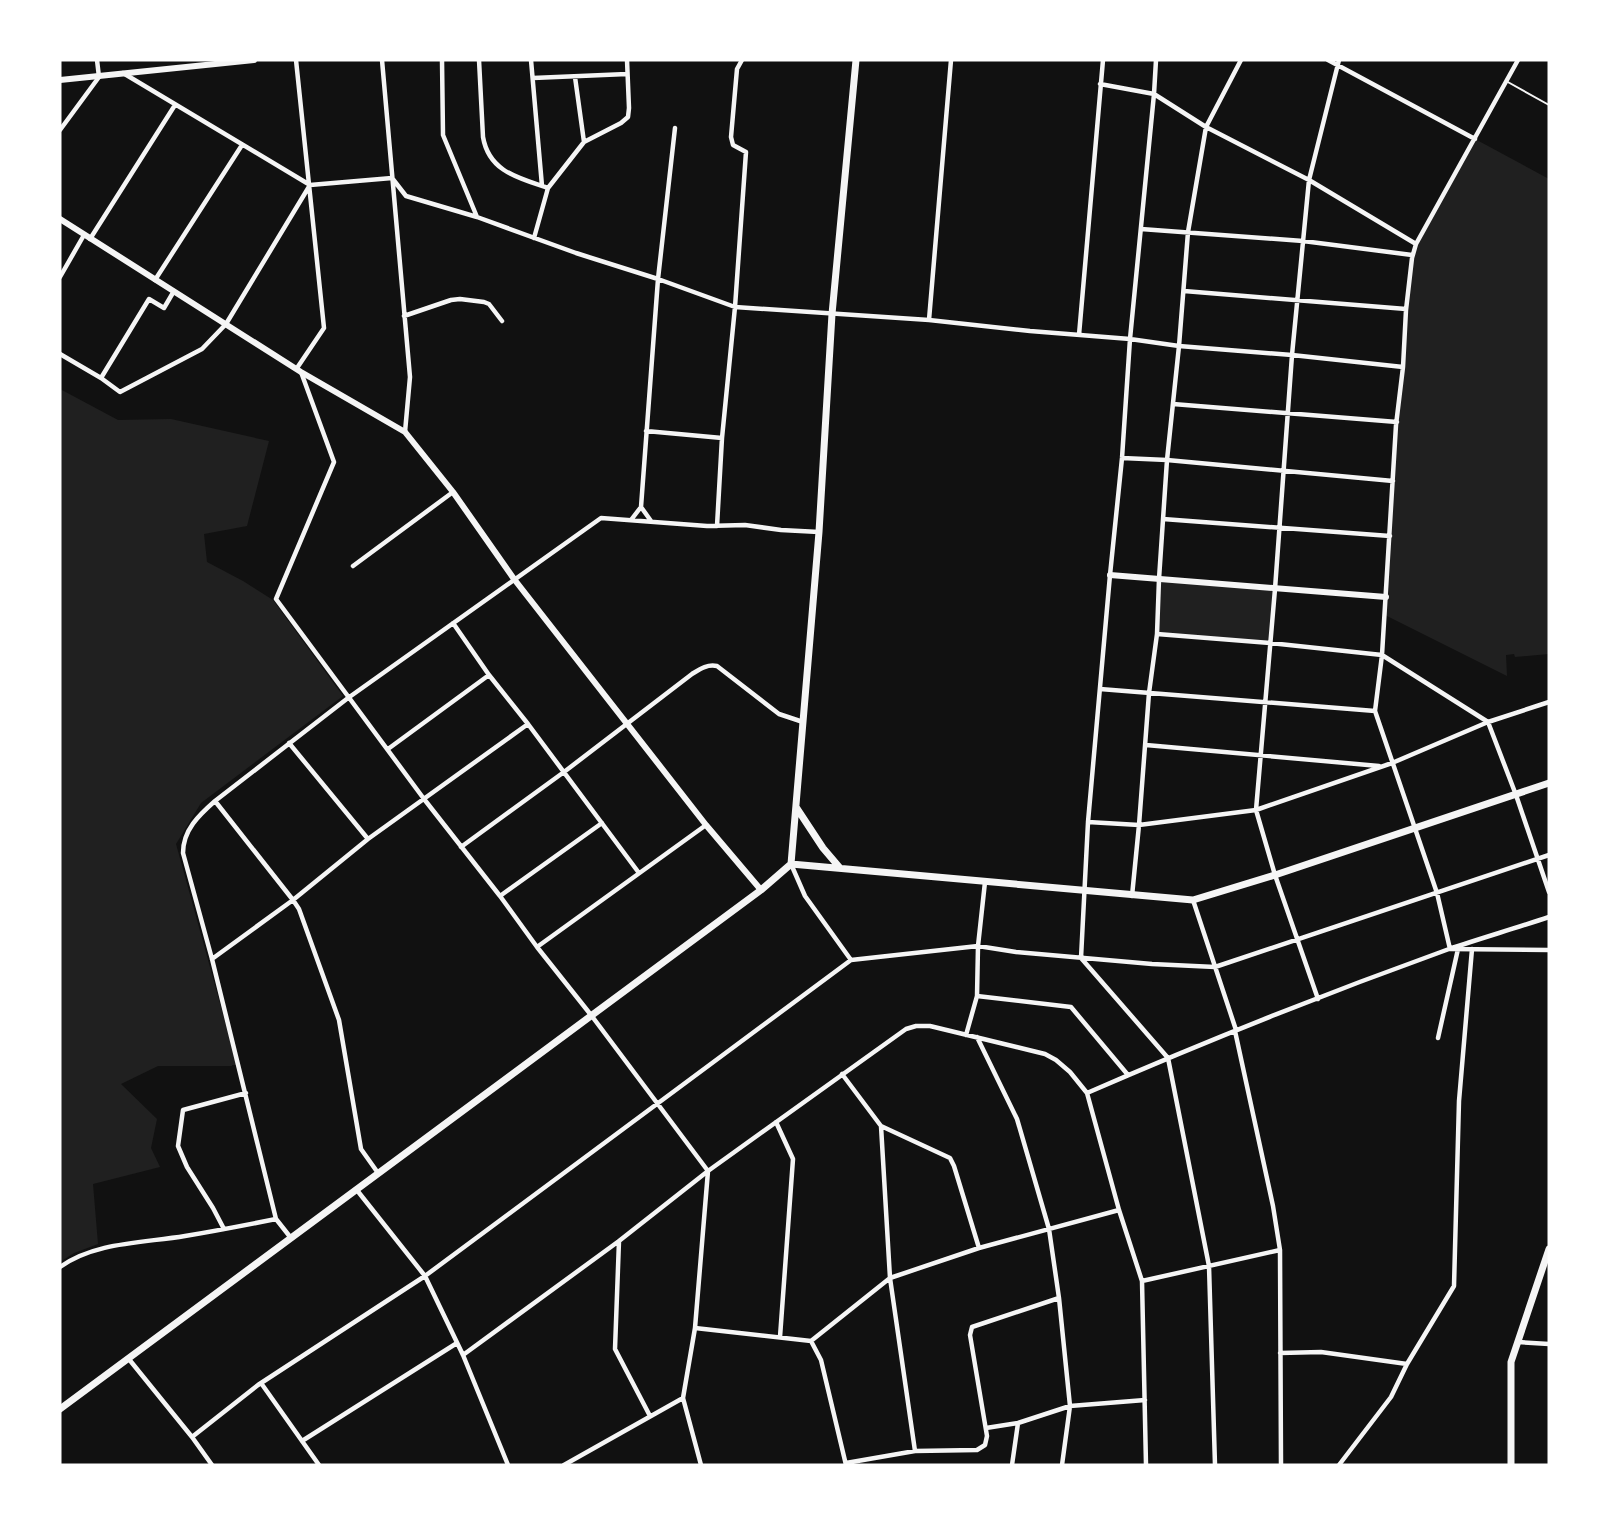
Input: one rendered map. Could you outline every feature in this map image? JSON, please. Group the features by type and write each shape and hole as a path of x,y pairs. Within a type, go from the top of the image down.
{"main road":[{"path":"60,1409 761,890 791,864 819,532 832,314 856,60"},
{"path":"791,864 1193,900 1275,875 1549,783"},
{"path":"796,807 823,848 840,868"},
{"path":"1511,1465 1511,1362 1549,1249"}],"street":[{"path":"61,128 99,77 97,60"},
{"path":"60,80 254,60"},
{"path":"296,60 324,328 299,370"},
{"path":"382,60 410,377 405,432"},
{"path":"442,60 443,135 477,217"},
{"path":"478,60 484,147 499,167 514,177 549,188"},
{"path":"531,60 542,186"},
{"path":"534,238 549,188 584,142 628,117 627,60"},
{"path":"717,526 722,438 735,307 746,152 733,146 731,137 737,69 742,60"},
{"path":"929,320 951,60"},
{"path":"1078,334 1103,60"},
{"path":"1156,60 1088,822 1081,958 1168,1058 1209,1266 1215,1465"},
{"path":"1132,896 1149,693 1157,634 1167,460 1188,232 1206,127 1241,60"},
{"path":"1328,60 1338,62 1474,139"},
{"path":"1450,949 1437,893 1375,711 1383,655 1397,422 1412,255 1518,60"},
{"path":"1318,999 1275,875 1256,810 1292,355 1309,180 1338,62"},
{"path":"123,73 310,185 392,178"},
{"path":"533,78 627,74"},
{"path":"575,77 584,142"},
{"path":"1100,84 1154,94 1206,127 1309,180 1416,244"},
{"path":"60,277 175,105"},
{"path":"631,520 641,507 658,279 675,128"},
{"path":"155,280 242,145"},
{"path":"392,178 406,196 477,217 735,307 929,320 1403,367"},
{"path":"60,354 120,392 202,349 226,324 310,185"},
{"path":"60,219 299,370 405,432 453,492 514,579 706,825 761,890"},
{"path":"1141,229 1304,241 1412,255"},
{"path":"101,378 149,299 164,308 174,291"},
{"path":"1184,291 1406,309"},
{"path":"404,316 460,299 489,304 502,321"},
{"path":"299,370 334,462 276,599 424,799 708,1171 695,1328 683,1398 701,1465"},
{"path":"1173,404 1397,422"},
{"path":"646,431 722,438"},
{"path":"1122,458 1167,460 1393,481"},
{"path":"353,566 453,492"},
{"path":"641,507 651,521"},
{"path":"291,1238 276,1219 212,959 183,853 183,845 200,814 348,698 601,518 717,526 745,525 819,532"},
{"path":"1163,519 1390,536"},
{"path":"1110,575 1386,597"},
{"path":"453,623 489,675 639,873"},
{"path":"1157,634 1383,655 1488,722 1549,892"},
{"path":"461,847 704,667 717,666 779,714 803,722"},
{"path":"388,749 489,675"},
{"path":"1100,689 1375,711"},
{"path":"1088,822 1139,825 1256,810 1392,763 1488,722 1549,702"},
{"path":"212,959 293,900 368,839 528,724"},
{"path":"289,743 368,839"},
{"path":"1146,745 1381,766"},
{"path":"215,801 299,909 339,1020 361,1149 378,1173"},
{"path":"500,896 602,823"},
{"path":"537,947 706,825"},
{"path":"192,1437 261,1383 425,1276 851,960 978,946 1081,958 1215,967 1549,855"},
{"path":"791,864 805,896 851,960"},
{"path":"966,1035 977,996 978,946 985,882"},
{"path":"1193,900 1235,1031 1273,1206 1280,1250 1281,1465"},
{"path":"1087,1093 1168,1058 1318,999 1450,949 1549,917"},
{"path":"1450,949 1549,950"},
{"path":"1438,1038 1458,949"},
{"path":"1339,1465 1391,1397 1407,1365 1454,1286 1459,1101 1472,949"},
{"path":"977,996 1071,1007 1128,1075"},
{"path":"463,1355 619,1241 708,1171 842,1074 906,1029 930,1026 1045,1054 1070,1072 1087,1093 1119,1210 1142,1281 1146,1465"},
{"path":"977,1037 1017,1119 1049,1229 1059,1298 1070,1406 1062,1465"},
{"path":"842,1074 881,1126 950,1158 980,1248"},
{"path":"224,1228 187,1167 178,1146 183,1110 246,1094"},
{"path":"776,1122 793,1159 780,1336"},
{"path":"881,1126 890,1278 915,1451"},
{"path":"356,1189 425,1276 463,1355 508,1465"},
{"path":"695,1328 811,1341 890,1278 980,1248 1119,1210"},
{"path":"60,1268 79,1256 95,1250 276,1219"},
{"path":"619,1241 615,1349 650,1416"},
{"path":"1142,1281 1280,1250"},
{"path":"811,1341 821,1360 846,1464 915,1451 977,1450 985,1444 987,1436 970,1335 972,1327 1059,1298"},
{"path":"1518,1342 1549,1344"},
{"path":"302,1441 457,1343"},
{"path":"1280,1353 1321,1352 1407,1365"},
{"path":"128,1358 212,1465"},
{"path":"261,1383 319,1465"},
{"path":"564,1465 683,1398"},
{"path":"986,1428 1018,1423 1070,1406 1145,1400"},
{"path":"1012,1465 1018,1423"}],"lane":[{"path":"1506,81 1549,105"}],"shaded area":[{"path":"1475,139 1549,179 1549,654 1515,657 1514,654 1506,655 1507,676 1385,615 1396,425 1412,255"},
{"path":"60,389 118,420 171,419 269,441 247,526 204,534 207,562 273,600 343,696 201,803 176,844 237,1065 158,1066 121,1084 157,1119 151,1148 160,1167 93,1184 98,1244 74,1253 60,1262"},
{"path":"1159,579 1275,589 1270,643 1157,634"}]}
